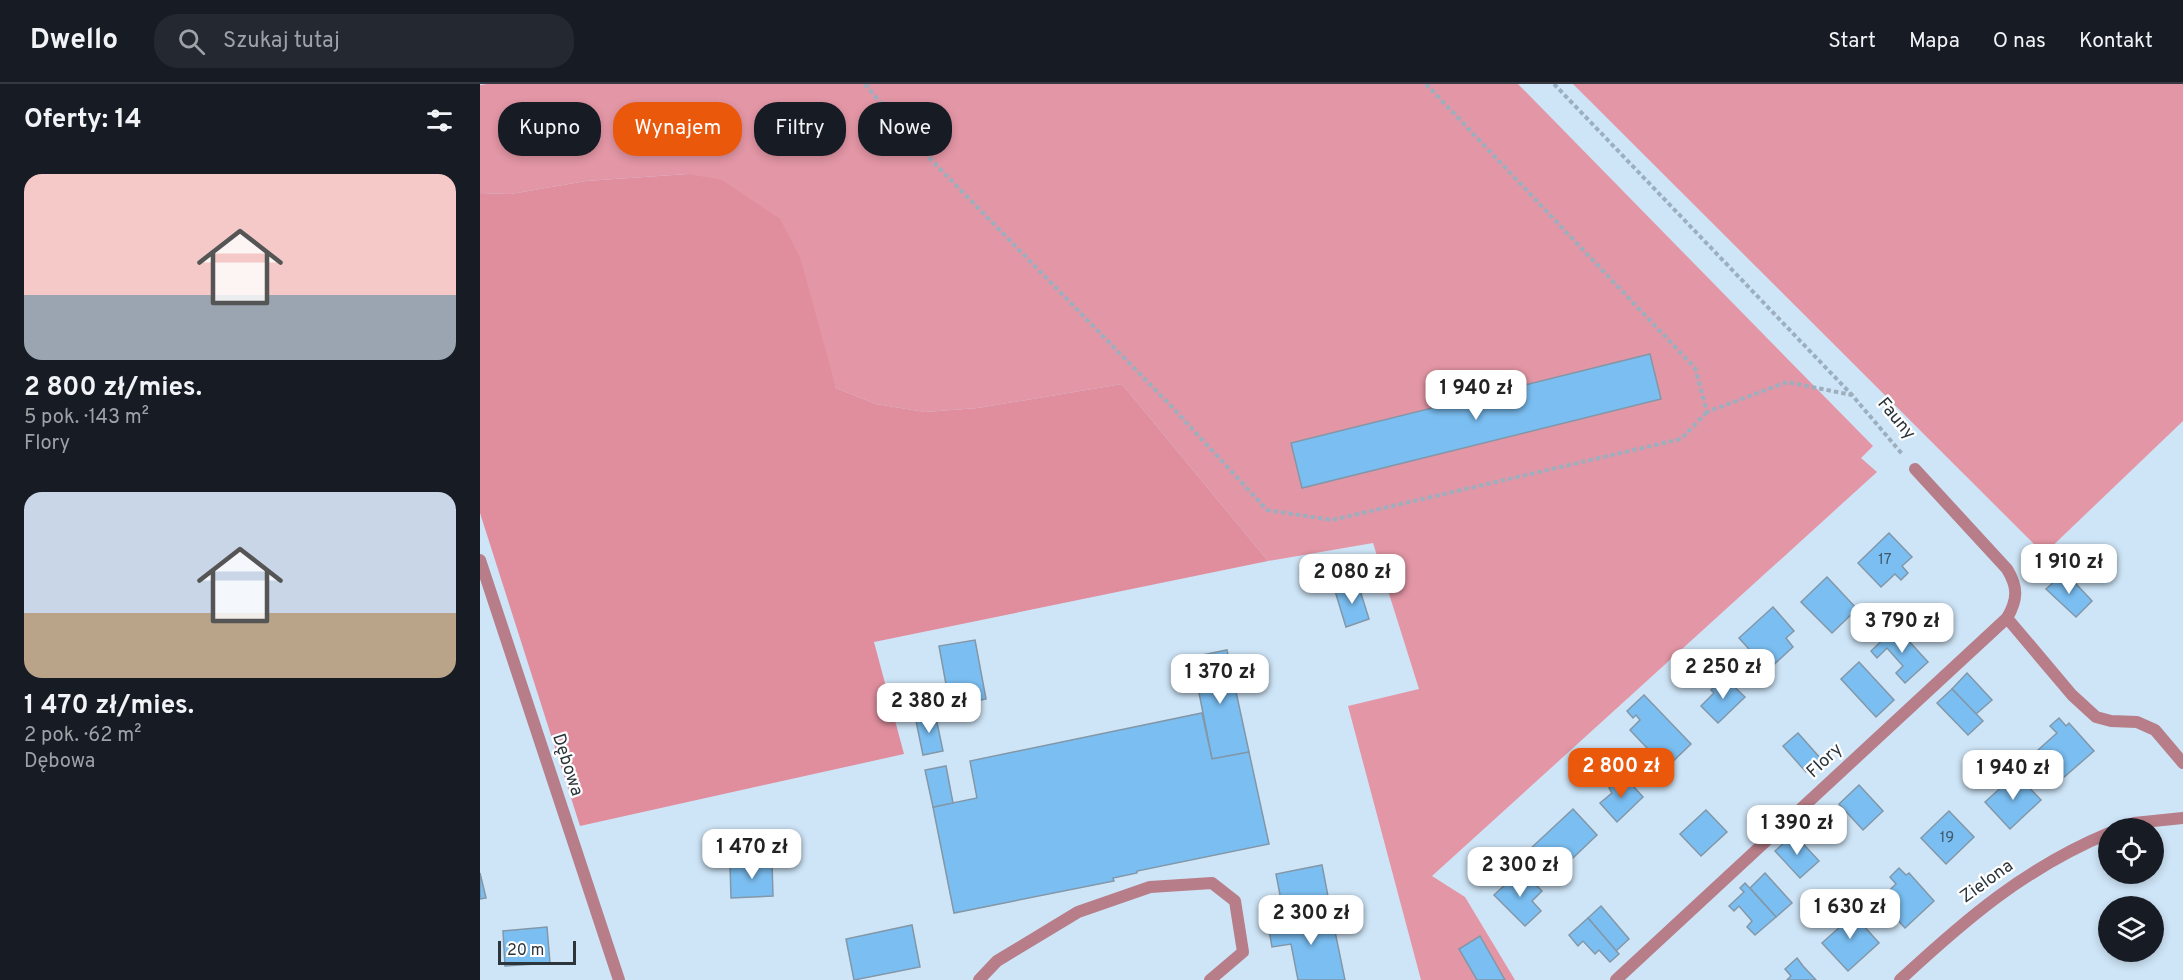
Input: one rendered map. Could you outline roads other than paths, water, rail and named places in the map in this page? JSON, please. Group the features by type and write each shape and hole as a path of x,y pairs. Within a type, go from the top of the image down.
{"street":[{"path":"1915,469 2007,569 2015,582 2013,607 2007,618 2072,695 2096,717 2137,723 2155,730 2183,764"},
{"name":"Dębowa","path":"480,560 619,980"},
{"name":"Flory","path":"1616,980 2007,618"},
{"path":"2164,820 2183,818"},
{"name":"Zielona","path":"1900,980 1959,925 2015,883 2064,853 2098,838"},
{"path":"979,980 998,961 1078,912 1150,887 1212,883 1235,901 1243,952 1210,980"}]}
